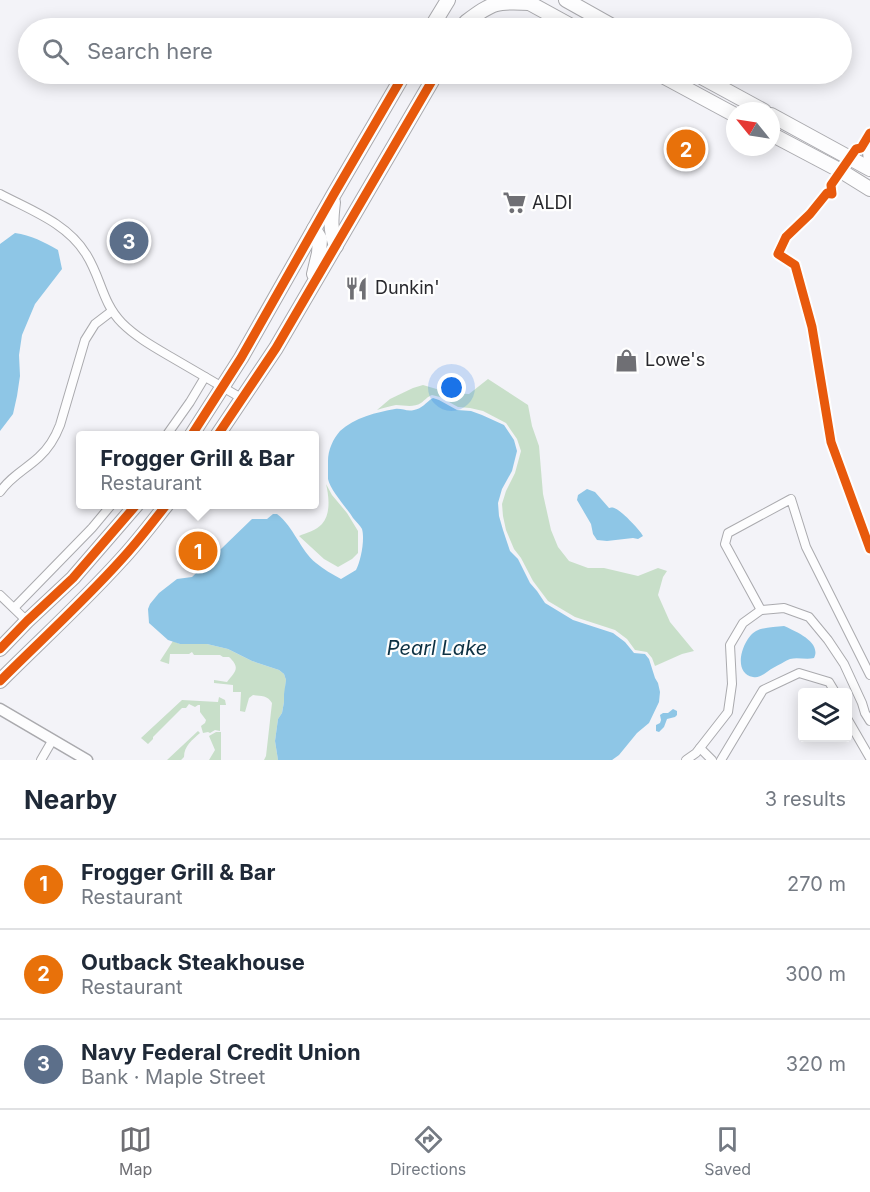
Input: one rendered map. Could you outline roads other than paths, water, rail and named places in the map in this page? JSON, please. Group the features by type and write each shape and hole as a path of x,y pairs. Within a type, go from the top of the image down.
{"main road":[{"path":"468,18 479,0"},
{"path":"566,0 598,18"},
{"path":"472,18 483,9 507,2 527,2 557,18"},
{"path":"436,18 444,4"},
{"path":"194,431 242,358 398,84"},
{"path":"220,431 276,348 430,84"},
{"path":"678,84 726,110"},
{"path":"707,84 720,87"},
{"path":"714,84 748,102"},
{"path":"780,120 868,164"},
{"path":"780,139 870,189"},
{"path":"334,194 330,223 336,246"},
{"path":"309,291 320,246 320,239 314,229"},
{"path":"0,649 73,578 133,509"},
{"path":"0,681 121,560 163,509"}],"street":[{"path":"856,181 868,164 870,149"},
{"path":"0,194 62,227 73,237 86,253 112,311 136,336 243,399"},
{"path":"0,492 20,470 38,458 55,438 85,340 95,324 112,311"},
{"path":"169,431 205,377"},
{"path":"759,608 725,544 725,539 728,533 791,500 806,547 870,675"},
{"path":"14,608 108,509"},
{"path":"0,595 27,621"},
{"path":"686,760 698,751 728,712 732,684 730,645 743,623 759,608 784,608 809,617 844,664 870,720"},
{"path":"721,760 763,690 799,673 829,682 832,688"},
{"path":"0,709 87,760"},
{"path":"852,727 870,758"},
{"path":"41,760 52,741"},
{"path":"698,751 703,760"},
{"path":"698,751 712,760"}],"water":[{"path":"15,233 32,237 58,250 62,269 35,304 22,335 19,355 20,376 13,414 0,431 0,244"},
{"name":"Pearl Lake","path":"433,398 457,410 471,411 504,425 514,440 517,451 512,471 502,489 498,503 499,516 510,551 518,559 530,583 545,603 573,620 613,633 634,653 645,654 649,659 658,683 659,702 649,723 612,760 278,760 275,741 278,719 284,702 286,680 284,674 228,649 207,644 180,644 168,640 149,623 148,609 159,593 177,579 192,577 252,519 267,519 277,514 288,525 310,558 322,567 341,579 356,570 362,550 362,529 329,483 328,461 331,445 340,431 359,419 395,409 409,411 417,409"},
{"path":"587,489 595,492 609,508 621,512 643,536 638,539 597,540 577,500 578,495"},
{"path":"784,626 811,642 815,652 814,658 790,659 758,677 746,674 742,669 741,655 751,635 762,629"},
{"path":"673,709 677,711 677,715 667,719 664,727 659,732 656,731 656,725 661,720 660,715"}],"place":[{"name":"Outback Steakhouse","path":"686,149"},
{"name":"ALDI","path":"514,203"},
{"name":"Navy Federal Credit Union","path":"129,241"},
{"name":"Dunkin'","path":"357,288"},
{"name":"Lowe's","path":"627,360"},
{"name":"Frogger Grill & Bar","path":"198,551"}]}
